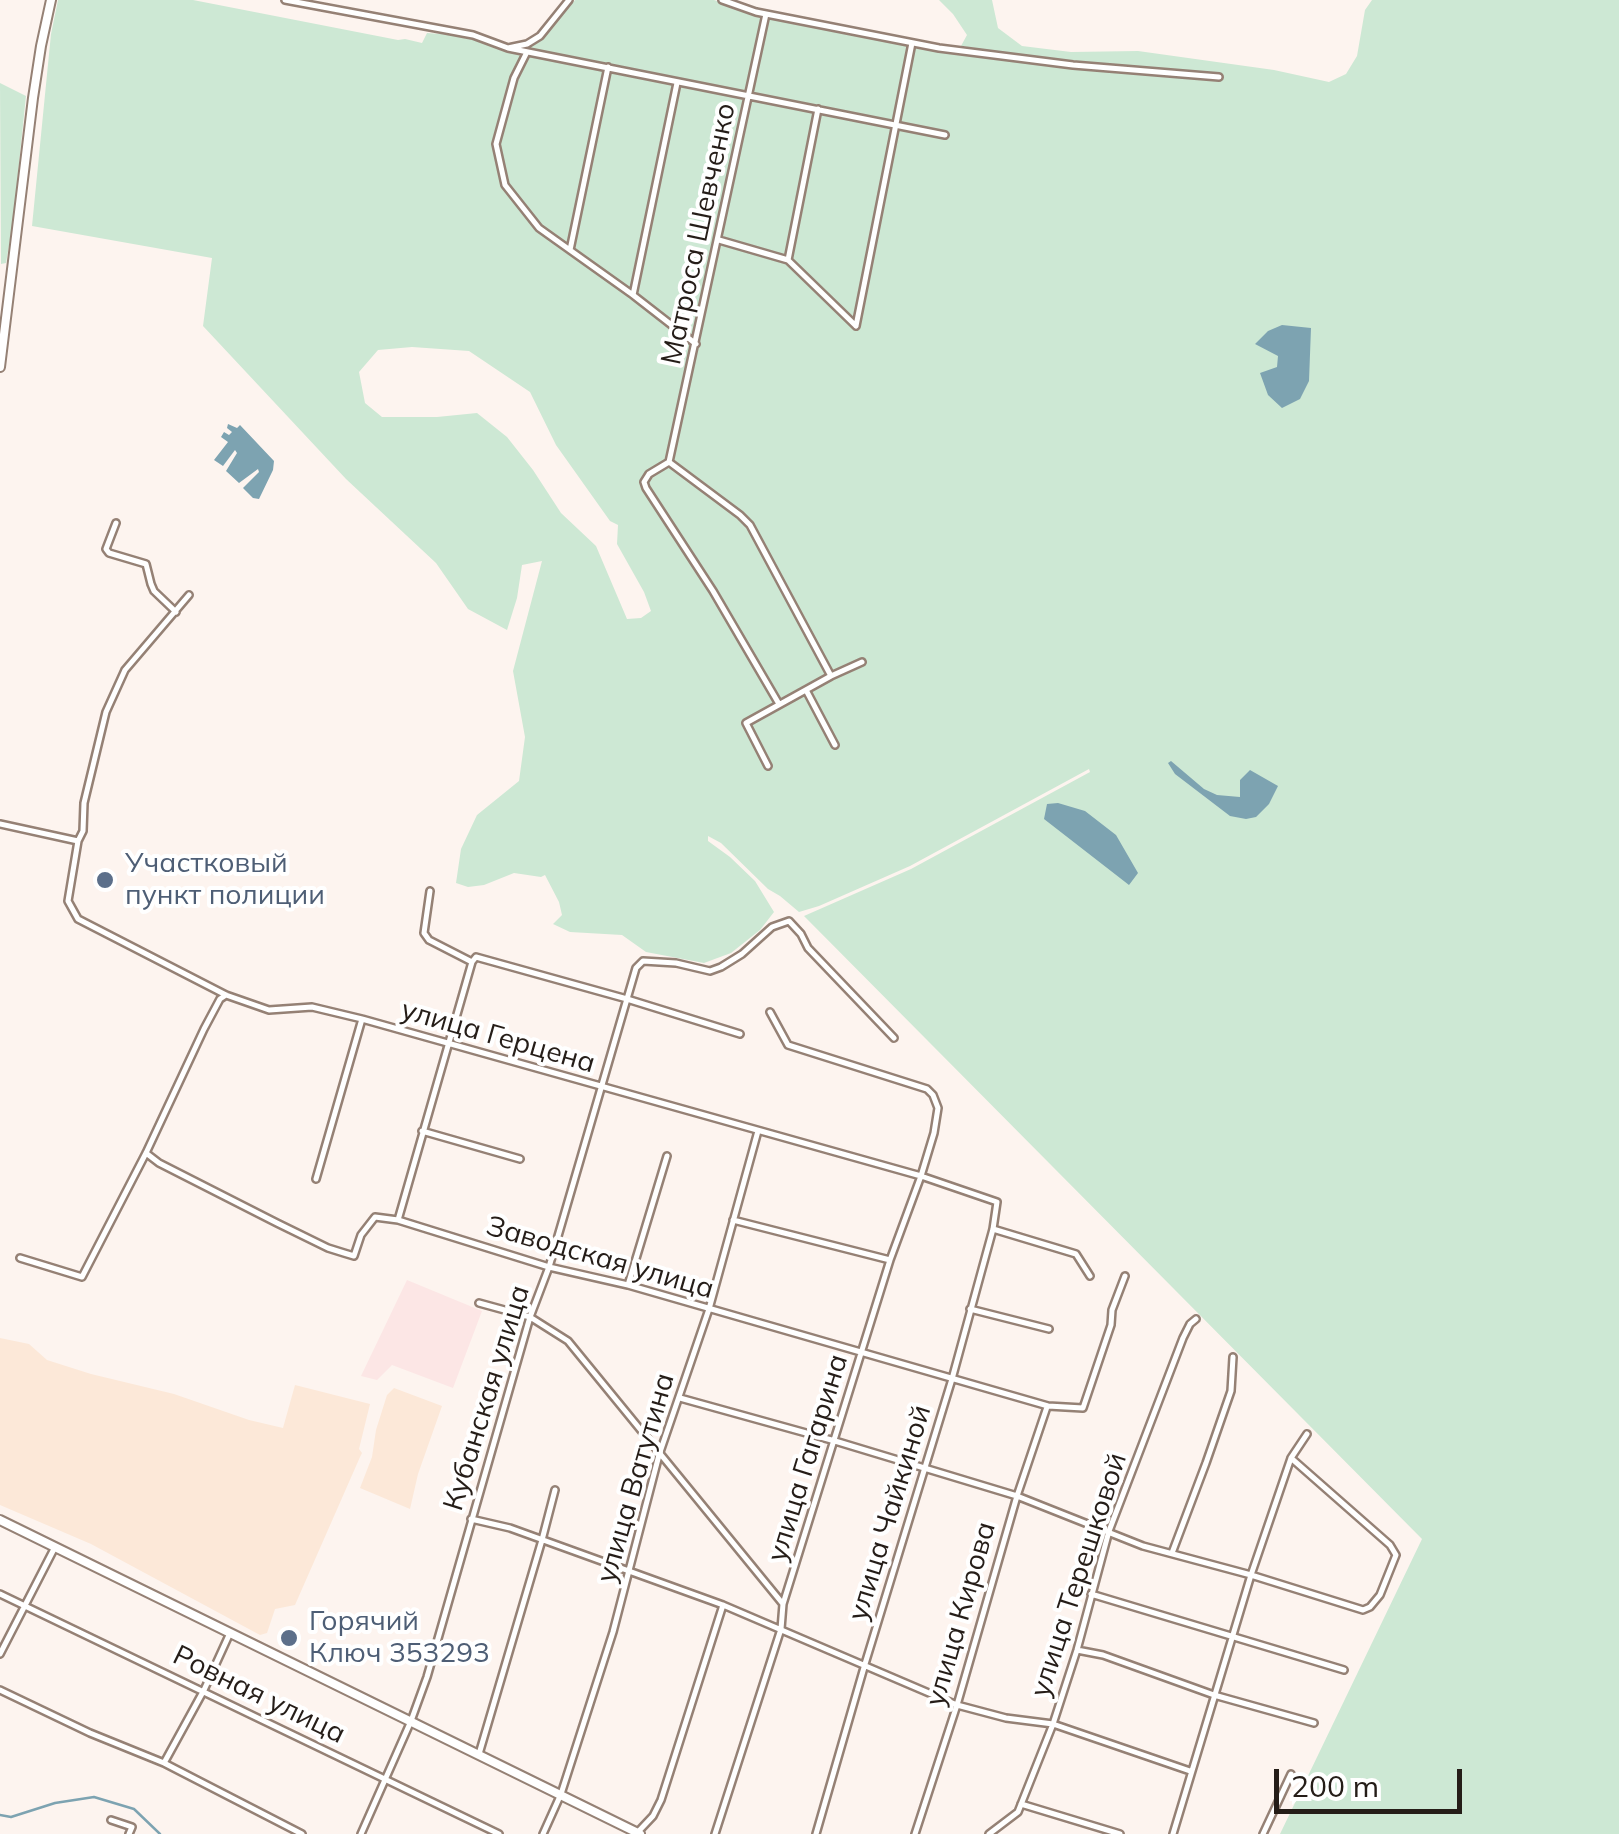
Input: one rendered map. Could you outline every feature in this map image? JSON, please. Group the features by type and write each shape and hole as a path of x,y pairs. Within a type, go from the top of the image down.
{"main road":[{"path":"0,367 40,46 51,0"},
{"path":"0,1520 639,1833"}],"street":[{"path":"286,0 945,134"},
{"path":"508,48 540,36 569,0"},
{"path":"722,0 766,14 939,48 1073,65 1218,77"},
{"name":"Матроса Шевченко","path":"766,14 670,462 649,474 644,482 778,704"},
{"path":"718,240 788,260 856,326 912,42"},
{"path":"527,52 514,78 496,144 505,185 539,228 696,344"},
{"path":"570,250 608,68"},
{"path":"634,295 678,82"},
{"path":"788,260 818,110"},
{"path":"670,462 750,525 831,676"},
{"path":"116,523 106,549 146,564 150,584 176,612"},
{"name":"улица Герцена","path":"189,595 125,670 113,694 84,804 68,901 78,919 226,995 269,1010 312,1008 362,1019 921,1176 997,1202"},
{"path":"768,766 746,723 862,662"},
{"path":"806,690 835,745"},
{"path":"0,824 78,841"},
{"path":"430,891 424,934 428,940 472,962"},
{"name":"Кубанская улица","path":"361,1834 427,1677 636,968 643,961 710,970 722,967 772,927 789,921 808,948 894,1038"},
{"path":"146,1152 159,1163 260,1215 328,1248 354,1256 375,1217 398,1220 476,957 740,1034"},
{"path":"20,1258 82,1276 197,1043 220,999 226,995"},
{"name":"улица Гагарина","path":"716,1834 890,1260 921,1176 938,1108 926,1089 788,1045 770,1012"},
{"path":"316,1179 362,1019"},
{"path":"422,1131 520,1159"},
{"name":"улица Ватутина","path":"543,1834 613,1632 660,1455 708,1309 758,1131"},
{"path":"628,1286 667,1156"},
{"name":"улица Чайкиной","path":"816,1834 952,1379 997,1202"},
{"name":"Заводская улица","path":"398,1220 549,1267 1048,1406 1083,1408 1125,1276"},
{"path":"733,1220 890,1260"},
{"path":"993,1229 1076,1254 1090,1276"},
{"path":"479,1303 530,1317 568,1341 783,1604"},
{"path":"970,1309 1048,1329"},
{"name":"улица Терешковой","path":"989,1834 1018,1812 1077,1650 1108,1531 1183,1338 1196,1319"},
{"path":"1172,1552 1231,1391 1233,1357"},
{"path":"680,1398 1016,1496 1143,1546 1362,1610 1376,1601 1396,1555 1390,1545 1291,1458"},
{"name":"улица Кирова","path":"915,1834 957,1705 1016,1496 1048,1406"},
{"path":"1172,1834 1251,1575 1291,1458 1307,1434"},
{"path":"479,1754 555,1490"},
{"path":"471,1518 510,1528 722,1605 957,1705 1006,1718 1053,1724 1190,1771"},
{"path":"0,1654 56,1547"},
{"name":"Ровная улица","path":"0,1594 499,1834"},
{"path":"1092,1594 1344,1670"},
{"path":"639,1833 661,1800 722,1605"},
{"path":"164,1764 230,1633"},
{"path":"1077,1650 1104,1655 1214,1695 1314,1723"},
{"path":"0,1690 164,1764 302,1834"},
{"path":"1263,1834 1292,1774"},
{"path":"1021,1804 1120,1834"},
{"path":"111,1820 132,1827 129,1834"}],"shaded area":[{"path":"407,1280 482,1311 453,1388 392,1365 377,1380 361,1376"},
{"path":"0,1338 29,1344 47,1360 91,1374 174,1394 283,1428 295,1385 370,1404 359,1449 362,1453 295,1605 275,1609 267,1633 260,1635 91,1544 0,1505"},
{"path":"394,1388 442,1406 410,1509 360,1488 387,1395"}],"green space":[{"path":"58,0 193,0 398,40 422,43 427,33 455,35 511,50 544,37 575,0 714,0 758,15 986,57 987,50 961,46 967,35 939,0 992,0 998,28 1022,46 1071,52 1138,51 1274,70 1329,82 1346,74 1357,56 1365,10 1372,0 1619,0 1619,1834 1280,1834 1422,1539 804,916 911,869 1090,772 1089,769 910,866 799,912 708,836 708,841 755,881 774,912 760,930 731,953 704,963 646,952 622,935 570,932 553,924 562,915 545,875 514,873 468,887 456,883 461,849 477,815 519,781 525,737 513,671 542,561 522,565 507,630 468,609 436,563 346,479 203,326 212,258 32,226 51,34","holes":["412,347 469,351 530,392 556,445 610,521 618,525 617,544 651,611 641,618 627,619 596,546 561,513 507,437 477,413 382,417 365,403 359,372 378,350"]},
{"path":"0,83 26,96 13,222 6,263 1,264"}],"water":[{"path":"1282,325 1311,328 1309,381 1300,399 1282,408 1268,395 1260,373 1277,367 1278,356 1255,344 1268,331"},
{"path":"228,424 237,428 240,425 274,461 259,499 243,488 258,469 239,483 226,471 237,453 235,450 223,466 214,460 228,442 221,437 224,432 232,432"},
{"path":"1171,761 1217,795 1240,797 1240,780 1250,770 1278,786 1269,804 1256,817 1230,816 1175,774 1168,763"},
{"path":"1047,804 1085,811 1116,835 1138,873 1129,885 1044,819"}],"waterway":[{"path":"0,1815 11,1817 55,1803 94,1797 134,1809 160,1834"}],"place":[{"name":"Участковый пункт полиции","path":"105,880"},
{"name":"Горячий Ключ 353293","path":"289,1638"}]}
